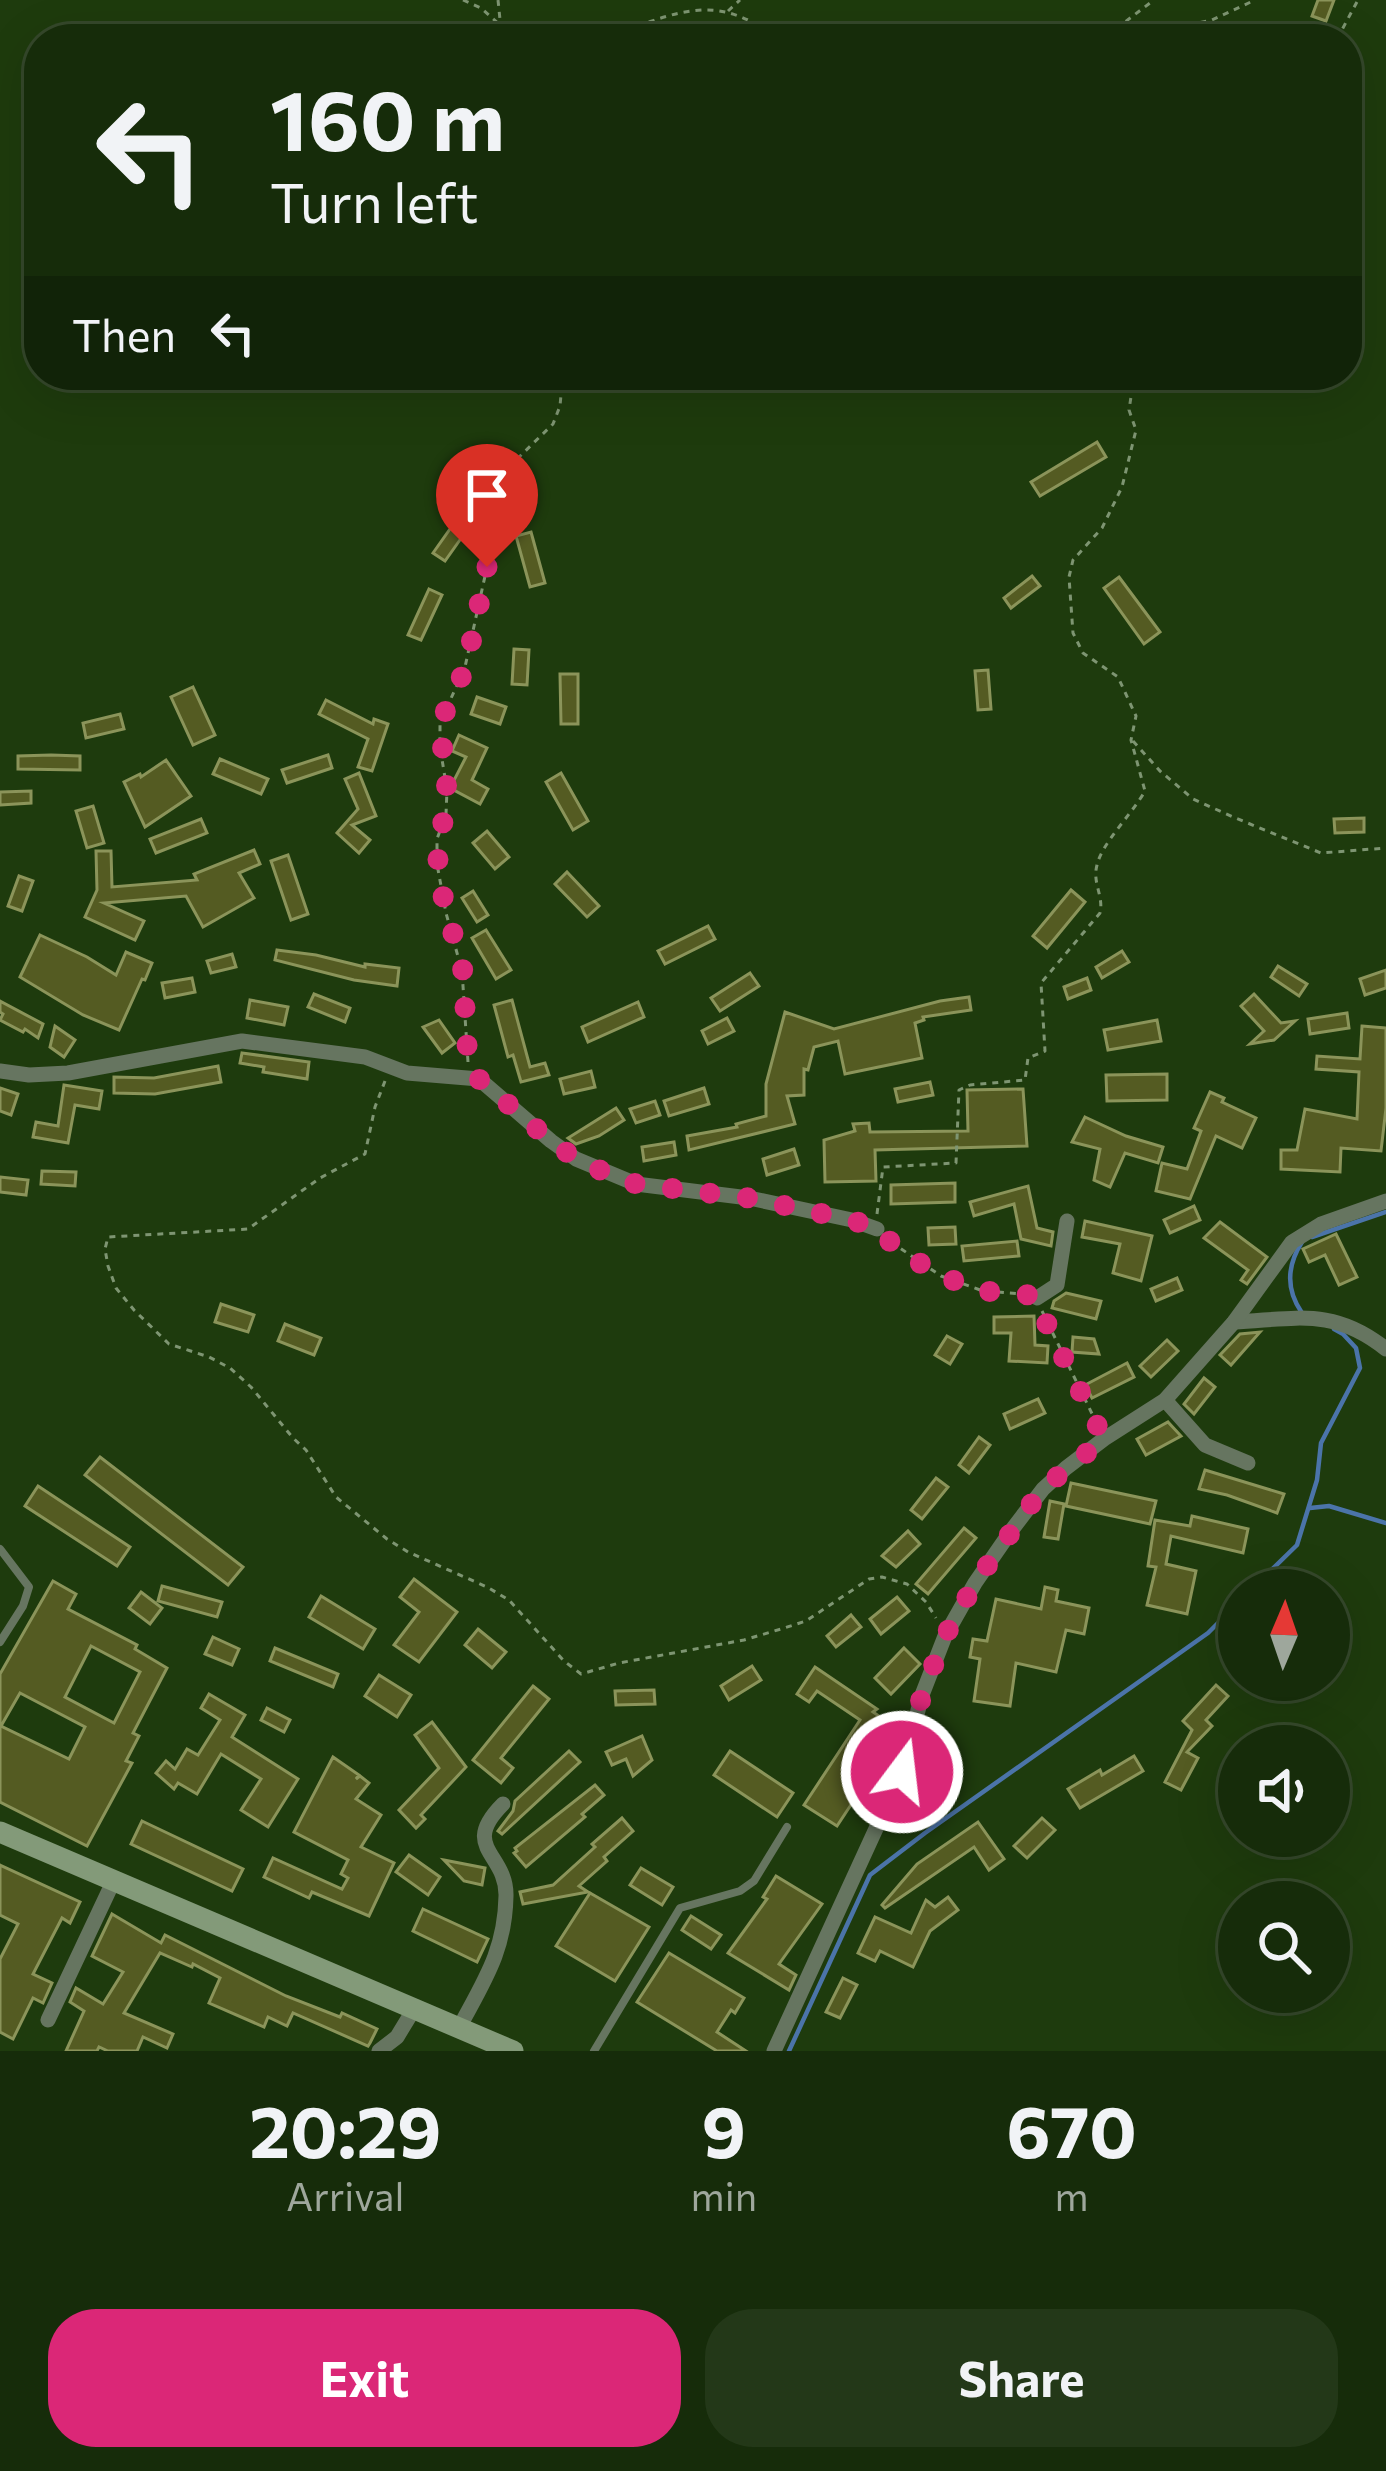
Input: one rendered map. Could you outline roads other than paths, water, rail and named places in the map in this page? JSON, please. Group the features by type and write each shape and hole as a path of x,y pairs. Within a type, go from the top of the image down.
{"main road":[{"path":"0,1832 500,2048"}],"street":[{"path":"0,1071 68,1073 242,1041 337,1052 407,1073 479,1079 576,1159 636,1184 749,1198 877,1229"},
{"path":"774,2051 902,1772 922,1695 945,1636 975,1583 1042,1489 1104,1439 1165,1400 1234,1322 1292,1242 1321,1224 1386,1201"},
{"path":"1037,1298 1058,1285 1067,1221"},
{"path":"1234,1322 1328,1318 1366,1333 1386,1349"},
{"path":"1165,1400 1205,1445 1248,1463"},
{"path":"459,2028 501,1948 507,1890 483,1834 486,1822 503,1804"},
{"path":"48,2020 114,1880"},
{"path":"380,2051 397,2037 414,2009"}],"lane":[{"path":"0,1549 28,1587 23,1606 0,1642"},
{"path":"594,2051 680,1908 740,1892 754,1881 787,1827"}],"waterway":[{"path":"1312,1237 1386,1212"},
{"path":"1302,1242 1290,1278 1302,1313"},
{"path":"1272,1569 1297,1545 1317,1480 1321,1443 1360,1368 1356,1348 1334,1329"},
{"path":"1310,1508 1329,1506 1386,1523"},
{"path":"789,2051 870,1875 1218,1623"}]}
